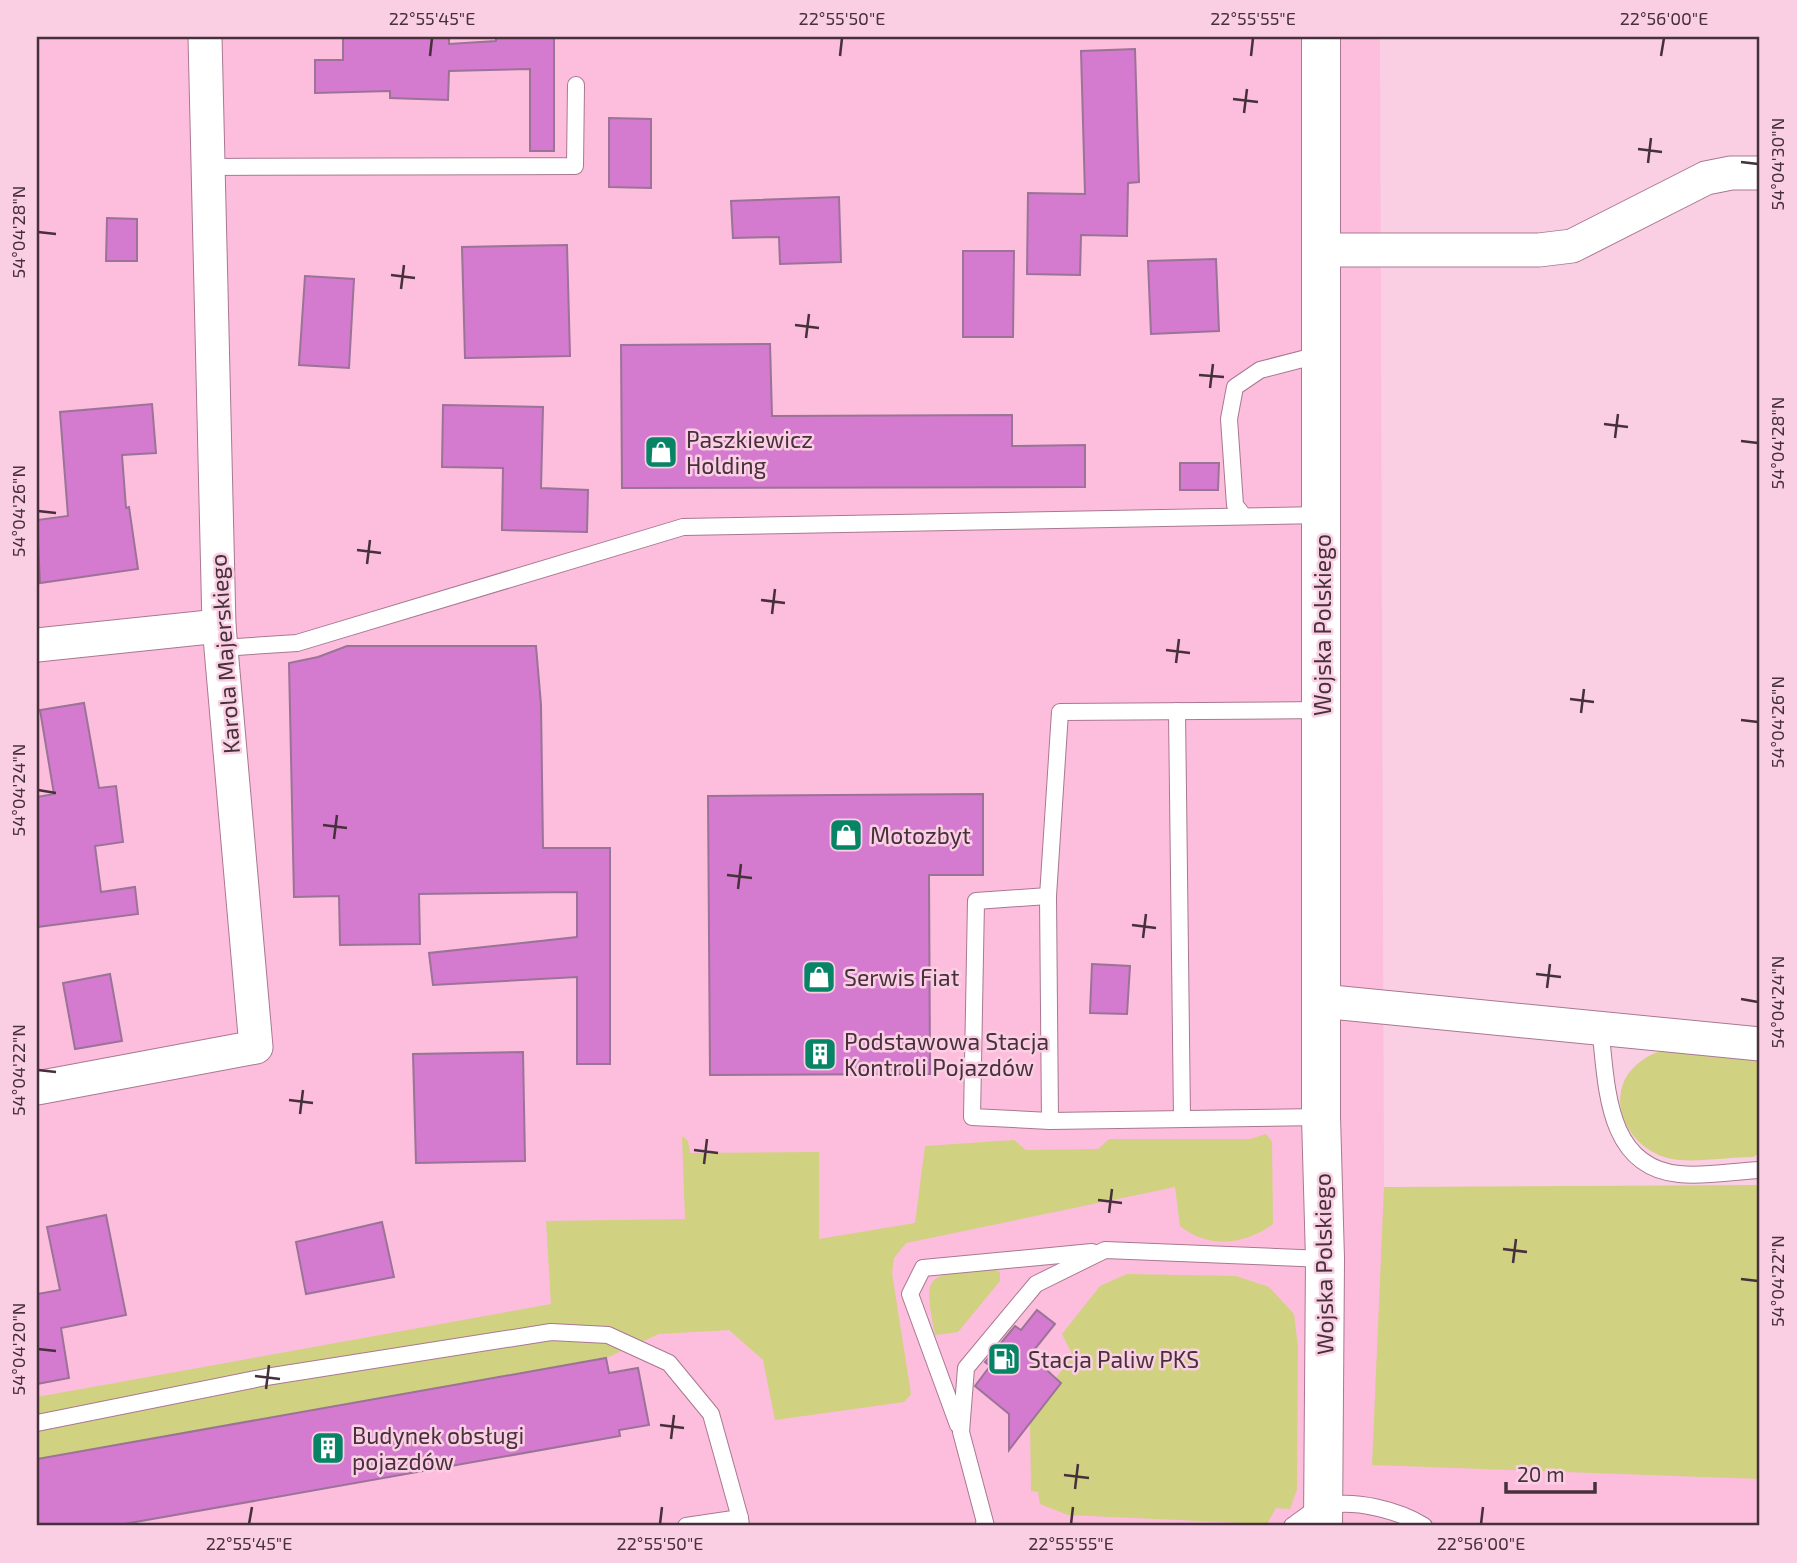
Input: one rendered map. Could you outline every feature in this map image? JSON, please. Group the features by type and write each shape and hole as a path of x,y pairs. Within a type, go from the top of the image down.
{"street":[{"name":"Karola Majerskiego","path":"37,1088 256,1047 220,637 205,37"},
{"name":"Wojska Polskiego","path":"1312,1520 1325,1259 1321,1117 1321,37"},
{"path":"1322,250 1539,250 1572,246 1706,178 1731,173 1760,173"},
{"path":"37,645 220,637"},
{"path":"1321,1001 1760,1044"}],"lane":[{"path":"207,167 575,166 576,85"},
{"path":"1243,515 1235,505 1230,431 1235,387 1260,370 1322,354"},
{"path":"220,637 297,643 683,527 1322,515"},
{"path":"1050,1121 1048,896 1060,712 1322,709"},
{"path":"1177,711 1182,1118"},
{"path":"1048,896 976,901 972,1117 1050,1121 1321,1117"},
{"path":"1600,1027 1616,1131 1641,1163 1678,1174 1760,1170"},
{"path":"961,1432 966,1368 1035,1284 1105,1250"},
{"path":"996,1526 985,1526 961,1432 910,1294 923,1268 1105,1250 1325,1259"},
{"path":"37,1423 266,1377 538,1334 608,1335 669,1363 711,1413 740,1522 686,1526"},
{"path":"1312,1520 1366,1506 1412,1519 1424,1526"}],"shaded area":[{"path":"37,37 1380,37 1384,1187 1760,1188 1760,1526 37,1526"}],"green space":[{"path":"1669,1048 1760,1058 1760,1153 1753,1157 1681,1160 1655,1153 1641,1144 1623,1117 1620,1101 1622,1086 1630,1072 1644,1059"},
{"path":"1266,1134 1272,1142 1273,1224 1238,1240 1215,1241 1191,1233 1180,1226 1175,1187 906,1243 894,1258 892,1273 911,1394 904,1402 775,1420 763,1360 729,1330 659,1334 606,1358 37,1459 37,1397 551,1304 546,1221 685,1219 682,1136 688,1141 690,1153 819,1152 819,1239 915,1223 925,1146 1014,1140 1026,1150 1098,1149 1109,1139 1250,1139"},
{"path":"1760,1185 1760,1479 1372,1465 1384,1187"},
{"path":"986,1266 1000,1272 1000,1281 958,1332 935,1335 929,1299 933,1281 940,1276"},
{"path":"1127,1274 1236,1276 1269,1287 1294,1314 1298,1347 1297,1489 1290,1509 1276,1508 1267,1524 1068,1515 1040,1504 1038,1492 1031,1491 1030,1418 1027,1415 1073,1356 1062,1334 1100,1286"}],"building":[{"path":"343,37 449,37 449,44 496,41 496,37 554,37 554,151 530,151 530,69 449,71 448,100 390,98 390,91 315,93 315,60 343,60"},
{"path":"1135,49 1139,182 1128,183 1127,236 1081,235 1080,275 1027,274 1028,193 1085,194 1081,51"},
{"path":"609,118 651,119 651,188 609,187"},
{"path":"839,197 841,262 780,264 779,237 733,238 731,201"},
{"path":"107,218 137,219 137,261 106,261"},
{"path":"567,245 570,356 465,358 462,247"},
{"path":"963,251 1014,251 1013,337 963,337"},
{"path":"1216,259 1219,331 1151,334 1148,261"},
{"path":"305,276 354,279 349,368 299,365"},
{"path":"770,344 772,416 1012,415 1012,446 1085,445 1085,487 622,488 621,345"},
{"path":"152,404 156,453 122,455 126,508 129,507 138,569 40,583 37,520 68,516 60,412"},
{"path":"443,405 543,407 541,488 588,490 587,532 502,530 503,468 442,467"},
{"path":"1180,463 1219,463 1218,490 1180,490"},
{"path":"347,646 536,646 541,705 543,848 610,848 610,1064 577,1064 577,977 433,985 429,953 577,937 577,892 419,894 420,944 340,945 339,896 294,897 289,663 318,657"},
{"path":"84,703 99,788 116,786 123,842 95,846 101,892 135,887 138,914 37,927 37,797 54,794 40,710"},
{"path":"983,794 983,875 929,875 930,1074 710,1075 708,796"},
{"path":"1092,964 1130,966 1127,1014 1090,1013"},
{"path":"110,974 122,1041 75,1049 63,983"},
{"path":"523,1052 525,1161 416,1163 413,1054"},
{"path":"106,1215 126,1315 61,1328 69,1378 37,1384 37,1294 60,1290 47,1227"},
{"path":"382,1222 394,1277 306,1294 296,1242"},
{"path":"1037,1310 1055,1324 1030,1355 1061,1383 1009,1450 1009,1414 975,1386 990,1366 985,1362 1015,1326 1021,1330"},
{"name":"Budynek obsługi pojazdów","path":"606,1358 609,1373 638,1368 649,1425 619,1430 620,1436 113,1526 37,1526 37,1459"}],"place":[{"name":"Paszkiewicz Holding","path":"661,452"},
{"name":"Motozbyt","path":"846,835"},
{"name":"Serwis Fiat","path":"819,977"},
{"name":"Podstawowa Stacja Kontroli Pojazdów","path":"820,1054"},
{"name":"Stacja Paliw PKS","path":"1004,1359"},
{"name":"Budynek obsługi pojazdów","path":"328,1448"}]}
